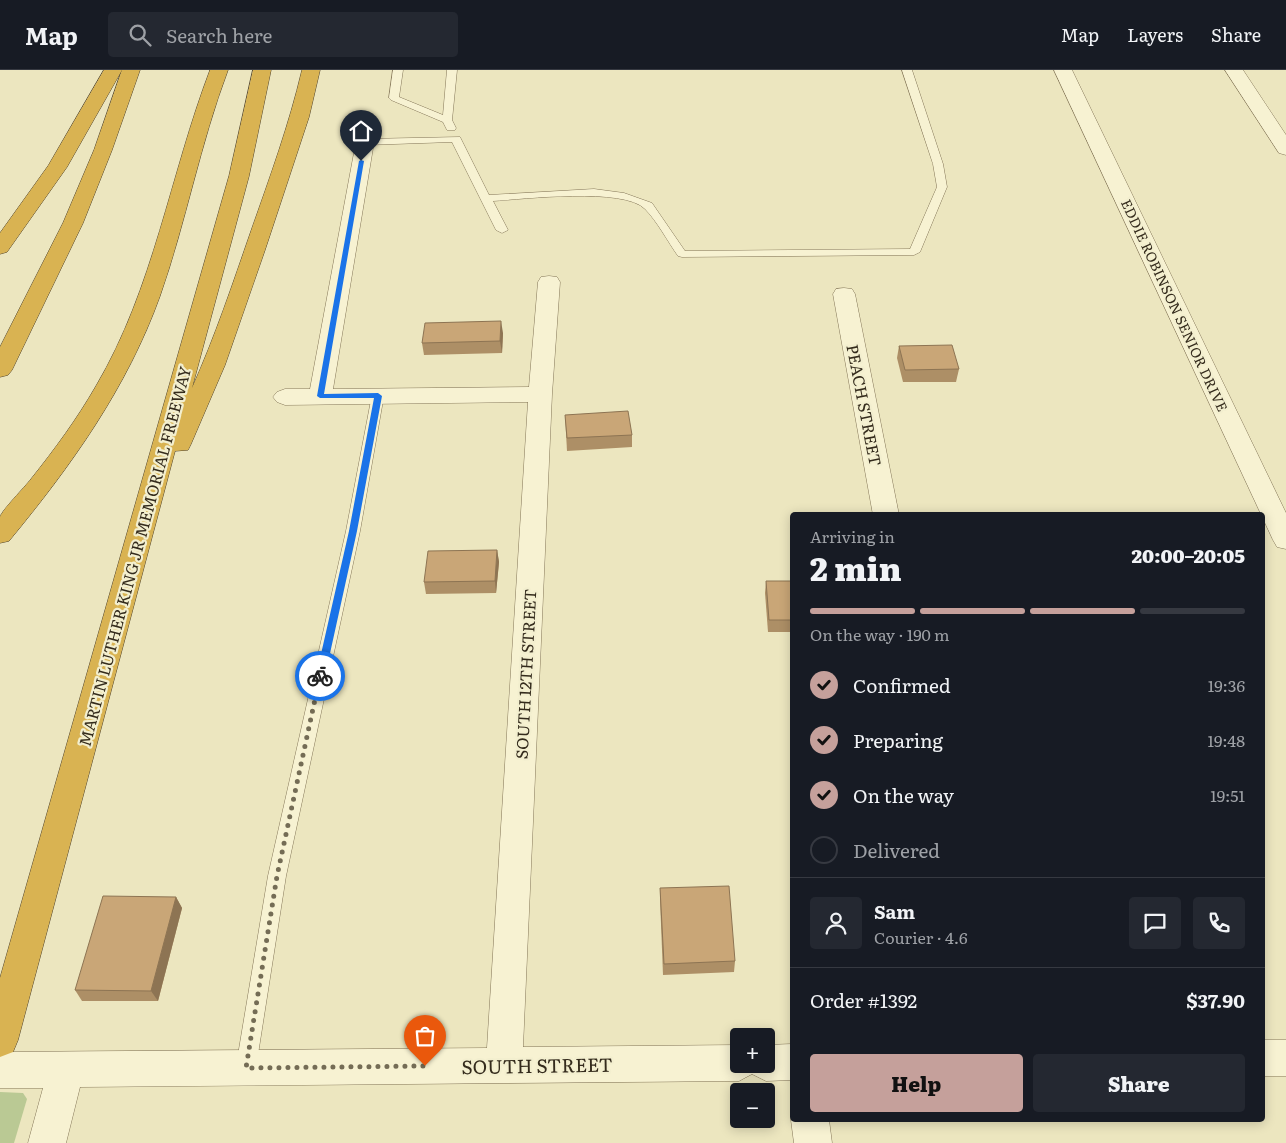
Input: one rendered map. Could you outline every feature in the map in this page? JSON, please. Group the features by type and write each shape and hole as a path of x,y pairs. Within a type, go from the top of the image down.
{"highway":[{"path":"0,248 57,167 113,70"},
{"path":"0,370 73,223 103,150 131,70"},
{"path":"0,534 32,497 67,448 110,382 121,360 153,285 208,99 219,70"},
{"name":"MARTIN LUTHER KING JR MEMORIAL FREEWAY","path":"0,1040 239,176 262,70"},
{"path":"144,521 214,365 275,194 300,117 311,70"}],"street":[{"name":"EDDIE ROBINSON SENIOR DRIVE","path":"1064,70 1286,540"},
{"path":"1234,70 1286,149"},
{"path":"320,396 365,142"},
{"name":"SOUTH 12TH STREET","path":"504,1065 540,394 549,282"},
{"name":"PEACH STREET","path":"844,294 885,512"},
{"path":"285,397 540,394"},
{"path":"1265,1058 1286,1058"},
{"path":"775,1063 790,1062"},
{"name":"SOUTH STREET","path":"0,1070 730,1063"},
{"path":"47,1143 66,1069"},
{"path":"810,1122 813,1143"}],"lane":[{"path":"398,70 394,98 447,120"},
{"path":"452,70 447,120 502,230"},
{"path":"486,198 594,192 620,195 648,206 682,254 914,252 942,187 938,164 907,70"},
{"path":"365,142 456,139"},
{"path":"246,1068 277,876 353,531 378,396"}],"green space":[{"path":"0,1092 23,1093 27,1099 14,1143 0,1143"}],"building":[{"path":"501,321 500,341 422,343 425,323"},
{"path":"952,345 959,369 905,370 899,346"},
{"path":"628,411 632,435 567,438 565,415"},
{"path":"497,550 495,581 424,582 428,551"},
{"path":"766,581 790,581 790,620 769,620"},
{"path":"729,886 735,961 664,964 660,888"},
{"path":"103,896 176,897 151,991 75,990"}],"way so far":[{"path":"320,676 277,876 246,1068 425,1066"}],"route":[{"path":"320,676 353,531 378,396 320,396 361,161"}]}
